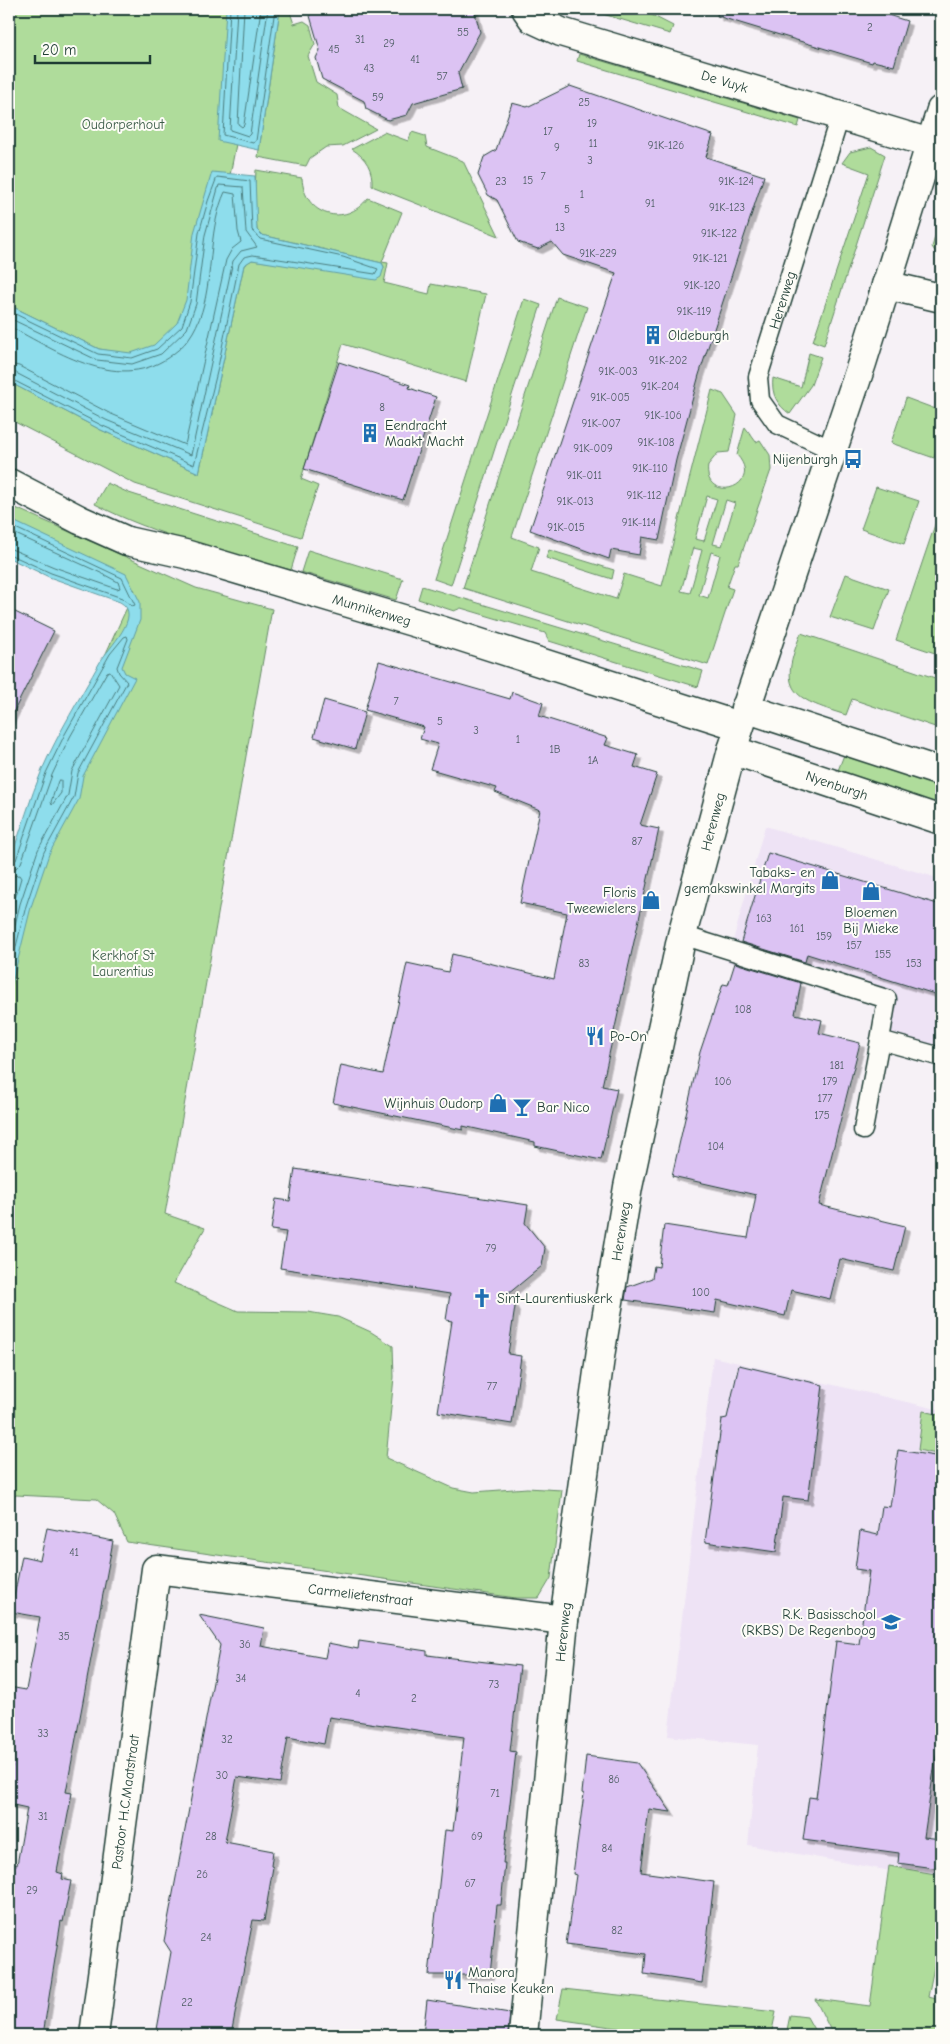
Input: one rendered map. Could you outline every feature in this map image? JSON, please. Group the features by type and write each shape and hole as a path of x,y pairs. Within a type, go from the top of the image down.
{"street":[{"name":"De Vuyk","path":"526,9 533,20 561,32 930,143"},
{"name":"Herenweg","path":"523,2035 564,1620 601,1350 628,1187 682,935 739,728 886,285 941,110"},
{"path":"886,285 941,298"},
{"name":"Munnikenweg","path":"9,483 80,520 127,541 185,554 322,595 679,705 739,728"},
{"path":"739,728 941,772"},
{"name":"Nyenburgh","path":"739,728 941,820"},
{"name":"Carmelietenstraat","path":"156,1569 564,1620"},
{"name":"Pastoor H.C.Maatstraat","path":"94,2035 156,1569"}],"lane":[{"name":"Herenweg","path":"832,450 777,424 760,400 758,377 840,116"},
{"path":"682,935 887,999 863,1130"},
{"path":"880,1040 941,1057"}],"shaded area":[{"path":"765,826 941,879 941,1048 888,1033 894,1009 727,962"},
{"path":"713,1357 941,1410 941,1880 748,1845 758,1745 668,1736"}],"green space":[{"name":"Oudorperhout","path":"9,9 262,9 201,326 155,367 123,353 99,349 9,305"},
{"path":"280,9 289,9 294,24 304,21 310,25 315,44 308,56 316,82 337,95 339,108 376,129 343,146 326,147 310,158 306,166 258,157"},
{"path":"586,9 640,9 673,26 670,34"},
{"path":"579,54 800,120 798,127 577,61"},
{"path":"384,132 408,141 412,132 425,136 427,147 463,161 499,236 372,186 368,164 352,149"},
{"path":"871,147 885,155 824,345 813,341 869,173 842,163 850,152"},
{"path":"256,170 302,178 304,191 310,201 327,214 338,215 348,213 359,207 368,198 402,212 382,262 388,263 384,283 429,294 431,284 486,294 466,382 343,344 301,479 318,486 301,537 135,484 9,419 9,382 101,430 199,473 244,265 252,260 380,277 384,267 382,263 262,235 257,230 254,207"},
{"path":"939,224 941,225 941,259 932,247"},
{"path":"557,297 587,307 512,537 539,547 531,572 616,599 624,574 662,586 712,390 723,394 737,415 729,452 718,453 708,465 709,477 714,485 722,488 731,487 739,483 744,476 744,467 737,455 745,427 756,442 760,440 770,455 771,470 738,564 735,564 727,587 733,589 708,665 463,588","holes":["707,496 717,499 704,541 695,539","726,500 735,503 722,546 713,544","693,548 702,550 690,593 681,591","711,552 720,555 708,598 699,595"]},
{"path":"524,299 541,305 451,585 434,579"},
{"path":"809,353 821,357 811,385 790,414 776,399 773,389 773,378 801,387"},
{"path":"906,398 941,411 941,436 934,458 891,443"},
{"path":"107,483 129,493 298,547 291,570 216,550 166,534 118,515 95,504"},
{"path":"876,487 919,501 904,544 861,529"},
{"name":"Kerkhof St Laurentius","path":"9,505 196,588 272,609 165,1214 205,1228 174,1283 238,1311 308,1312 338,1317 371,1332 393,1346 394,1377 386,1458 453,1488 474,1492 527,1488 562,1490 551,1578 539,1598 516,1598 127,1542 114,1514 96,1499 16,1495 9,1502 9,892 52,771 135,590 9,537"},
{"path":"941,507 941,655 896,640"},
{"path":"308,550 403,579 396,600 301,572"},
{"path":"549,550 614,570 612,579 546,558"},
{"path":"846,574 889,589 874,631 830,617"},
{"path":"422,586 703,671 698,687 549,641 545,633 461,608 454,611 418,599"},
{"path":"801,633 941,680 941,729 852,699 846,715 827,709 802,697 794,689 791,680 794,652"},
{"path":"844,755 941,787 941,808 837,773"},
{"path":"923,1411 941,1415 941,1455 918,1450"},
{"path":"889,1866 941,1875 941,1932 928,1997 941,2000 941,2035 833,2035 815,1999 870,2006"},
{"path":"563,1989 776,2012 771,2035 665,2035 557,2019"},
{"path":"790,2015 807,2017 817,2035 786,2035"}],"water":[{"path":"226,9 280,9 259,150 218,141"},
{"path":"212,172 255,176 257,230 262,235 382,263 384,267 381,277 376,280 252,260 244,265 199,473 101,430 9,382 9,305 99,349 131,353 154,345 177,323 186,300 194,233"},
{"path":"9,519 126,574 140,602 140,620 122,667 125,673 135,678 83,776 79,799 49,854 31,907 9,996 9,867 11,857 48,756 100,662 122,632 128,615 126,608 120,602 49,577 9,558"}],"building":[{"path":"308,9 474,9 480,32 458,73 462,89 413,103 407,115 388,120 366,109 364,101 322,79 316,58 320,50"},
{"path":"718,9 869,9 907,21 894,66 873,61 872,63 717,16"},
{"name":"Oldeburgh","path":"570,86 713,135 706,157 764,176 699,375 676,460 659,540 642,537 639,555 611,550 609,559 530,530 616,273 563,255 552,242 538,249 518,242 497,200 488,195 478,175 484,157 496,150 512,103 527,107"},
{"name":"Eendracht Maakt Macht","path":"339,362 410,385 409,388 436,397 403,500 304,469"},
{"path":"9,609 54,631 9,721"},
{"path":"379,661 510,699 512,692 543,703 539,716 608,738 605,745 638,755 634,767 657,774 640,825 659,829 602,1086 617,1089 601,1160 535,1146 535,1142 463,1126 463,1130 333,1103 341,1065 383,1074 407,963 448,972 452,954 554,979 567,913 520,903 540,810 495,792 497,788 430,769 438,744 420,739 424,727 365,710"},
{"path":"324,700 365,712 355,749 314,737"},
{"path":"768,853 941,905 941,996 807,954 805,962 741,942"},
{"path":"735,963 801,983 795,1014 822,1020 819,1033 860,1043 819,1205 905,1226 894,1271 840,1259 830,1299 791,1290 785,1316 717,1300 715,1313 625,1300 627,1287 652,1278 654,1266 659,1267 664,1225 748,1238 756,1195 672,1176 700,1052 723,984 728,985"},
{"name":"Sint-Laurentiuskerk","path":"295,1169 528,1205 525,1223 545,1248 542,1266 508,1294 515,1307 508,1354 521,1356 512,1424 438,1412 452,1321 446,1320 450,1294 280,1268 286,1232 271,1230 276,1199 290,1201"},
{"path":"739,1365 823,1385 808,1500 783,1497 776,1552 705,1542 722,1419 727,1418"},
{"path":"898,1450 941,1457 941,1750 937,1749 924,1837 941,1839 941,1869 898,1863 899,1853 803,1840 809,1797 816,1798 836,1641 859,1644 869,1571 855,1569 860,1531 878,1535 882,1506 890,1507"},
{"path":"47,1528 113,1541 66,1792 72,1793 57,1872 63,1874 62,1879 71,1881 63,1922 61,1921 43,2035 9,2035 9,1863 17,1865 27,1808 9,1804 9,1782 14,1755 9,1754 9,1687 26,1690 40,1617 11,1612 22,1556 40,1560"},
{"path":"199,1615 264,1628 261,1646 325,1658 328,1643 358,1649 359,1641 427,1651 427,1655 520,1666 510,1751 516,1752 503,1863 505,1863 501,1905 497,1905 490,1975 429,1975 445,1830 453,1831 464,1737 329,1717 324,1744 288,1737 280,1783 237,1777 225,1842 273,1851 271,1866 273,1867 264,1921 253,1920 231,2035 156,2035 171,1952 164,1941 220,1645"},
{"path":"586,1756 637,1763 671,1812 649,1809 641,1872 714,1882 702,1983 644,1974 646,1954 566,1944 576,1875 573,1874 584,1794 582,1793"},
{"path":"427,2000 510,2013 508,2035 423,2035"}],"place":[{"name":"Oldeburgh","path":"653,335"},
{"name":"Eendracht Maakt Macht","path":"370,433"},
{"name":"Nijenburgh","path":"853,459"},
{"name":"Tabaks- en gemakswinkel Margits","path":"830,880"},
{"name":"Bloemen Bij Mieke","path":"871,891"},
{"name":"Floris Tweewielers","path":"651,900"},
{"name":"Po-On","path":"595,1036"},
{"name":"Wijnhuis Oudorp","path":"498,1103"},
{"name":"Bar Nico","path":"522,1107"},
{"name":"Sint-Laurentiuskerk","path":"482,1298"},
{"name":"R.K. Basisschool (RKBS) De Regenboog","path":"891,1622"},
{"name":"Manora Thaise Keuken","path":"453,1980"}]}
